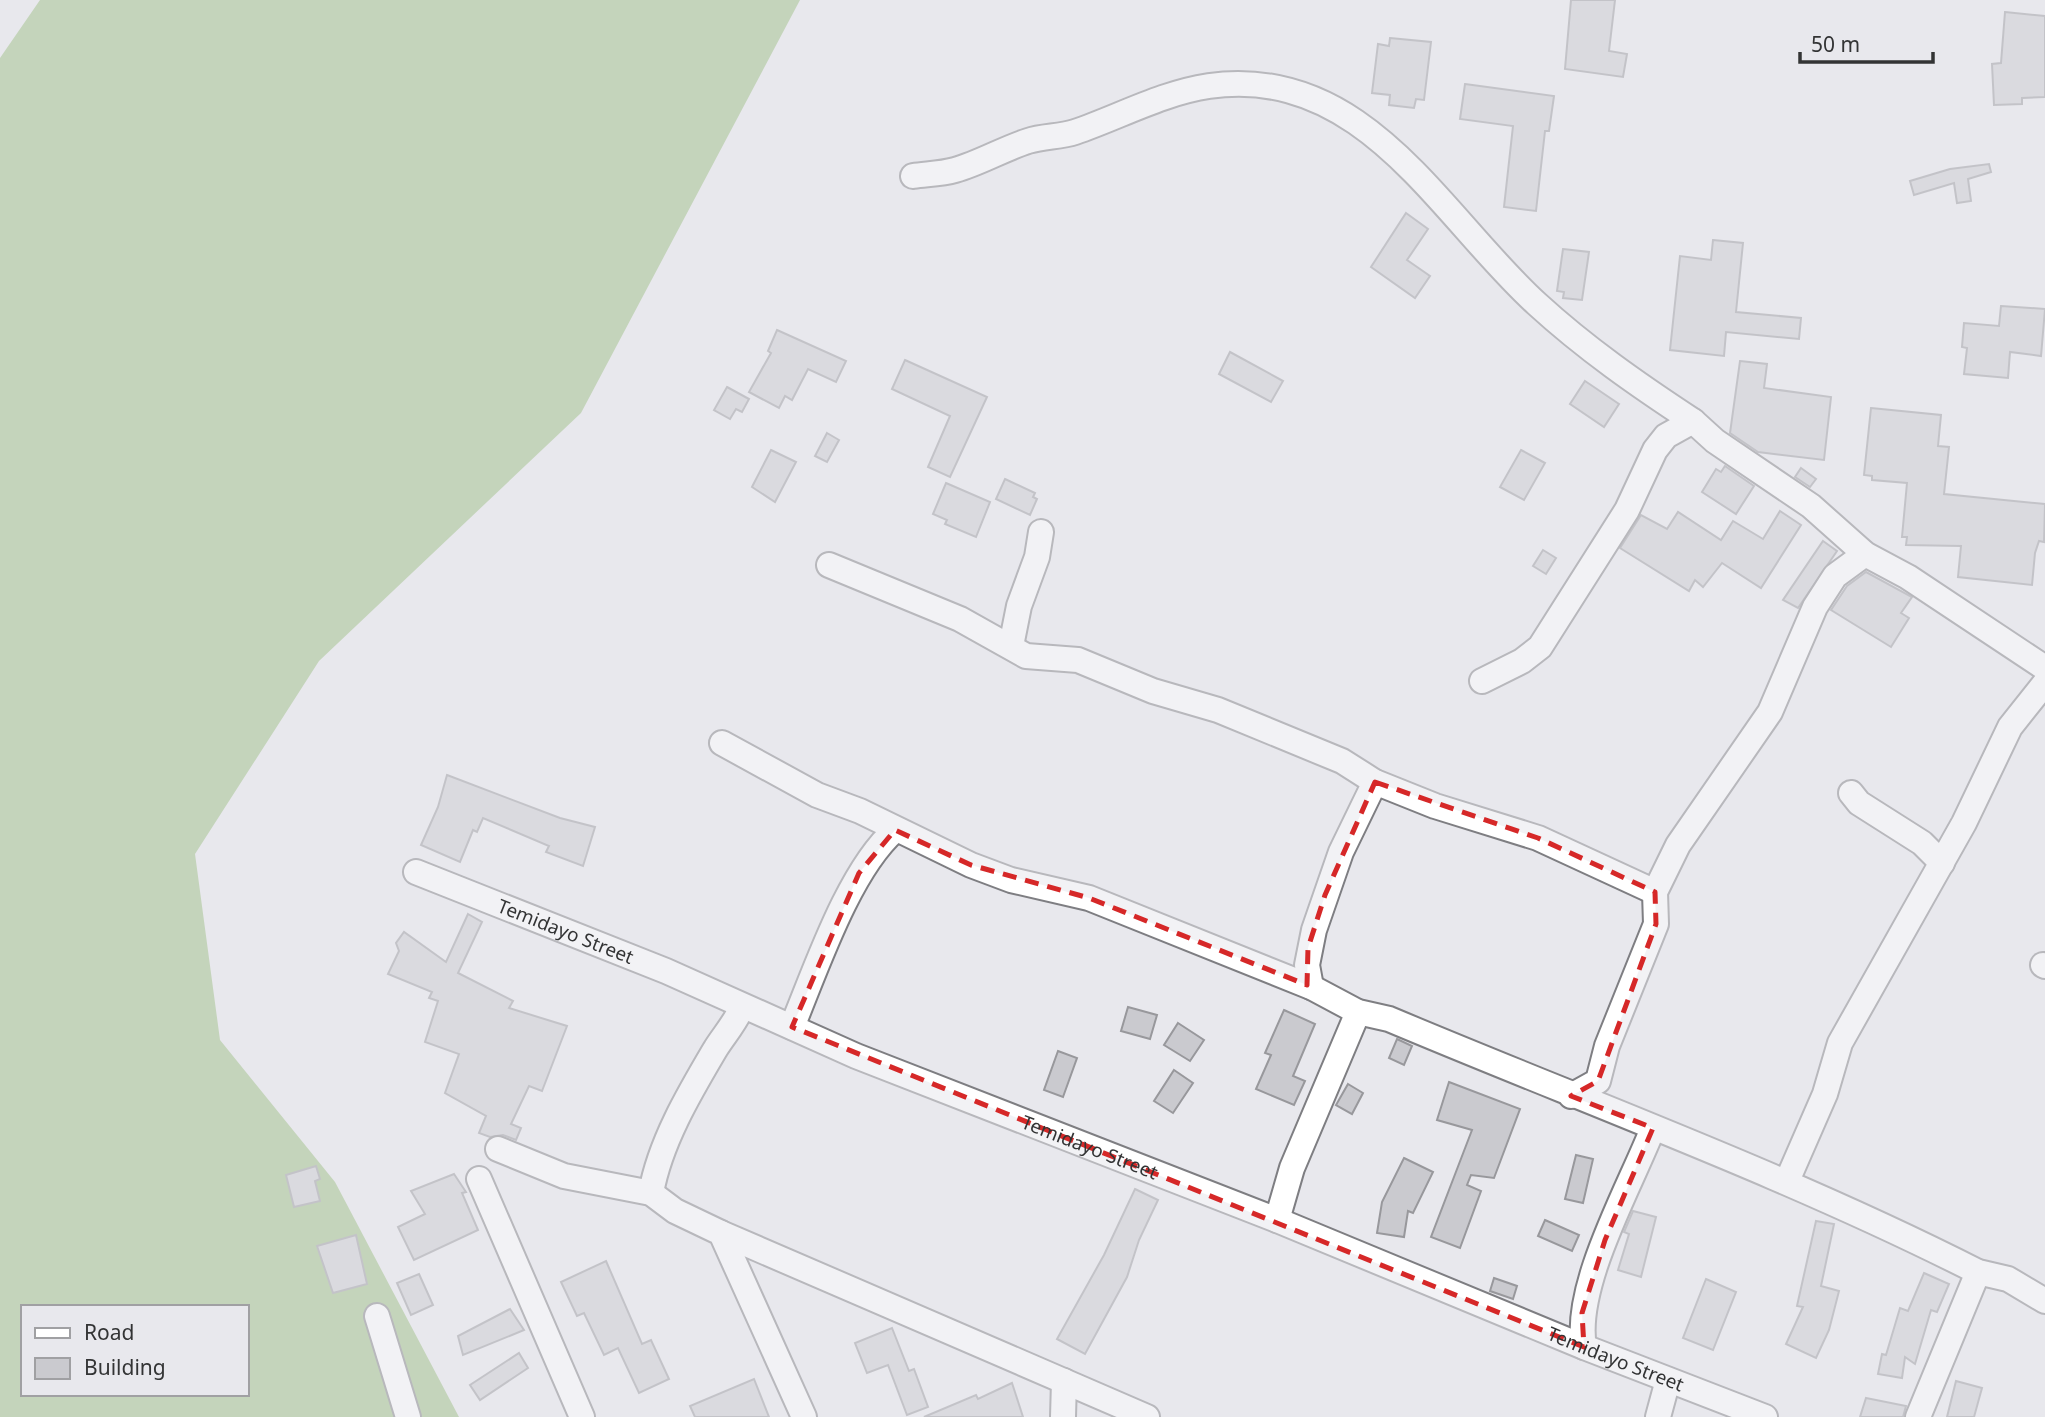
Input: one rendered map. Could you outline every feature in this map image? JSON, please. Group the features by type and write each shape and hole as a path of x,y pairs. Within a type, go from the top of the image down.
{"street":[{"path":"913,176 954,170 1031,139 1073,133 1117,114 1208,86 1247,83 1287,90 1346,113 1420,175 1535,303 1619,372 1693,421 1715,441 1811,506 1865,554 1908,577 2045,668"},
{"path":"1482,681 1522,661 1540,647 1627,510 1655,450 1666,436 1693,421"},
{"path":"1011,646 1019,606 1037,558 1041,533"},
{"path":"1571,1096 1598,1081 1607,1046 1656,924 1656,892 1678,845 1770,712 1815,607 1835,576 1865,554"},
{"path":"829,565 960,619 1026,656 1078,660 1153,691 1218,710 1342,761 1376,782 1435,806 1538,838 1656,892"},
{"path":"1787,1181 1825,1094 1840,1043 1942,863 2010,727 2045,683"},
{"path":"722,743 817,795 860,811 895,830 991,872 1089,898 1311,987 1358,1012 1389,1019 1571,1096 1787,1181 1978,1272 2008,1279 2045,1301"},
{"path":"1311,987 1307,965 1314,930 1342,852 1376,782"},
{"path":"1851,793 1859,803 1922,843 1942,863"},
{"path":"792,1027 859,873 876,846 895,830"},
{"name":"Temidayo Street","path":"415,872 666,971 742,1007 1030,1126 1277,1220 1584,1347 1765,1417"},
{"path":"651,1193 659,1160 696,1082 721,1040 735,1024 742,1007"},
{"path":"1277,1220 1292,1168 1358,1012"},
{"path":"1598,1081 1621,1116"},
{"path":"1584,1347 1580,1327 1582,1313 1605,1240 1653,1128"},
{"path":"498,1149 564,1176 651,1193 675,1211 721,1233 1147,1417"},
{"path":"479,1179 582,1417"},
{"path":"721,1233 739,1279 781,1360 804,1417"},
{"path":"1918,1417 1978,1272"},
{"path":"377,1316 408,1417"},
{"path":"1658,1417 1668,1380"},
{"path":"1063,1417 1064,1381"}],"highlighted area":[{"path":"1375,782 1538,838 1655,892 1656,924 1598,1081 1571,1096 1653,1128 1605,1240 1582,1313 1584,1347 792,1027 859,873 895,830 971,865 1089,898 1307,985 1308,948 1325,895"}],"green space":[{"path":"40,0 800,0 581,413 319,661 195,854 220,1040 335,1182 459,1417 0,1417 0,58"}],"building":[{"path":"1571,0 1615,0 1609,51 1627,54 1623,77 1565,69"},
{"path":"2005,12 2045,16 2045,97 2022,98 2022,104 1994,105 1992,64 2001,63"},
{"path":"1390,38 1431,42 1424,100 1416,99 1414,108 1389,105 1390,95 1372,93 1378,44 1389,46"},
{"path":"1465,84 1554,96 1549,131 1545,131 1536,211 1504,207 1513,126 1460,119"},
{"path":"1989,164 1991,172 1968,179 1971,201 1957,203 1954,183 1914,195 1910,181 1950,169"},
{"path":"1406,213 1428,229 1407,260 1430,276 1415,298 1371,267"},
{"path":"1713,240 1743,243 1736,312 1801,318 1799,339 1726,332 1724,356 1670,350 1680,256 1711,260"},
{"path":"1563,249 1589,252 1582,300 1563,298 1564,292 1557,291"},
{"path":"2001,306 2045,309 2041,356 2010,352 2008,378 1964,374 1967,348 1962,347 1964,323 1999,326"},
{"path":"777,330 846,361 836,382 808,369 792,400 785,396 779,408 749,392 771,353 768,351"},
{"path":"1230,352 1283,381 1271,402 1219,374"},
{"path":"905,360 987,397 950,477 928,467 950,416 892,389"},
{"path":"1740,361 1767,364 1764,388 1831,397 1824,460 1758,452 1730,433"},
{"path":"1585,381 1619,404 1604,427 1570,404"},
{"path":"727,387 749,399 742,412 736,409 730,419 714,410"},
{"path":"1871,408 1941,415 1938,446 1949,447 1944,494 2045,504 2044,542 2039,541 2035,553 2032,585 1958,577 1961,546 1906,545 1907,537 1902,537 1907,483 1872,480 1872,476 1864,475"},
{"path":"827,433 839,440 827,462 815,456"},
{"path":"771,450 796,462 775,502 752,487"},
{"path":"1521,450 1545,463 1524,500 1500,487"},
{"path":"1725,466 1754,486 1736,514 1702,492 1716,469 1721,472"},
{"path":"1801,468 1816,479 1810,487 1795,477"},
{"path":"1005,479 1035,493 1033,497 1037,499 1030,515 996,499"},
{"path":"946,483 990,502 976,537 945,524 947,520 933,514"},
{"path":"1780,511 1801,525 1761,588 1722,563 1703,587 1695,580 1689,591 1620,548 1641,515 1667,529 1678,512 1721,540 1733,521 1763,539"},
{"path":"1823,541 1837,551 1798,608 1783,600"},
{"path":"1543,550 1556,558 1546,574 1533,566"},
{"path":"1866,572 1912,597 1901,613 1909,618 1891,647 1831,610 1847,586"},
{"path":"447,775 560,818 595,827 583,866 546,852 549,846 483,818 477,832 473,830 460,862 421,845 438,807"},
{"path":"468,914 482,922 458,973 513,1001 509,1008 567,1026 542,1091 529,1086 511,1124 521,1128 516,1140 503,1135 490,1137 479,1133 486,1116 445,1093 459,1054 425,1042 438,1001 429,998 432,992 388,974 399,951 396,943 404,932 446,962"},
{"path":"1128,1007 1157,1015 1150,1039 1121,1031"},
{"path":"1284,1010 1315,1024 1293,1076 1305,1081 1294,1105 1256,1089 1271,1055 1265,1053"},
{"path":"1178,1023 1204,1040 1190,1061 1164,1045"},
{"path":"1397,1039 1412,1046 1404,1065 1389,1058"},
{"path":"1058,1051 1077,1058 1063,1097 1044,1090"},
{"path":"1174,1070 1193,1083 1173,1113 1154,1101"},
{"path":"1449,1082 1520,1109 1494,1178 1471,1175 1467,1185 1481,1191 1460,1248 1431,1237 1472,1130 1437,1120"},
{"path":"1348,1084 1363,1093 1352,1114 1336,1105"},
{"path":"1576,1155 1593,1159 1583,1203 1565,1199"},
{"path":"1404,1158 1433,1172 1413,1213 1408,1211 1404,1237 1377,1233 1382,1202"},
{"path":"316,1166 320,1179 315,1181 320,1201 294,1207 286,1175"},
{"path":"454,1174 466,1192 462,1193 478,1230 414,1260 398,1227 425,1214 411,1191"},
{"path":"1135,1189 1158,1200 1139,1240 1127,1277 1085,1354 1057,1339 1104,1255"},
{"path":"1633,1211 1656,1217 1641,1277 1618,1270 1629,1234 1624,1232"},
{"path":"1545,1220 1579,1235 1572,1251 1538,1236"},
{"path":"1816,1221 1834,1224 1821,1286 1839,1291 1829,1330 1816,1358 1786,1344 1803,1307 1797,1306"},
{"path":"356,1235 367,1284 333,1293 317,1246"},
{"path":"606,1261 642,1344 651,1340 669,1379 639,1393 618,1348 604,1355 584,1313 577,1316 561,1282"},
{"path":"1924,1273 1949,1284 1937,1312 1931,1310 1915,1364 1905,1357 1902,1378 1878,1374 1882,1354 1886,1355 1900,1308 1908,1311"},
{"path":"419,1274 433,1305 411,1315 397,1283"},
{"path":"1494,1278 1517,1286 1513,1299 1490,1291"},
{"path":"1706,1279 1736,1292 1713,1350 1683,1338"},
{"path":"510,1309 524,1330 463,1355 458,1336"},
{"path":"892,1328 909,1371 914,1369 928,1407 907,1415 888,1365 867,1373 855,1343"},
{"path":"519,1353 528,1368 480,1400 470,1385"},
{"path":"754,1379 769,1417 695,1417 690,1406"},
{"path":"1956,1381 1982,1388 1974,1417 1947,1417"},
{"path":"1012,1383 1023,1417 924,1417 976,1395 978,1399"},
{"path":"1866,1398 1906,1406 1903,1417 1860,1417"}]}
